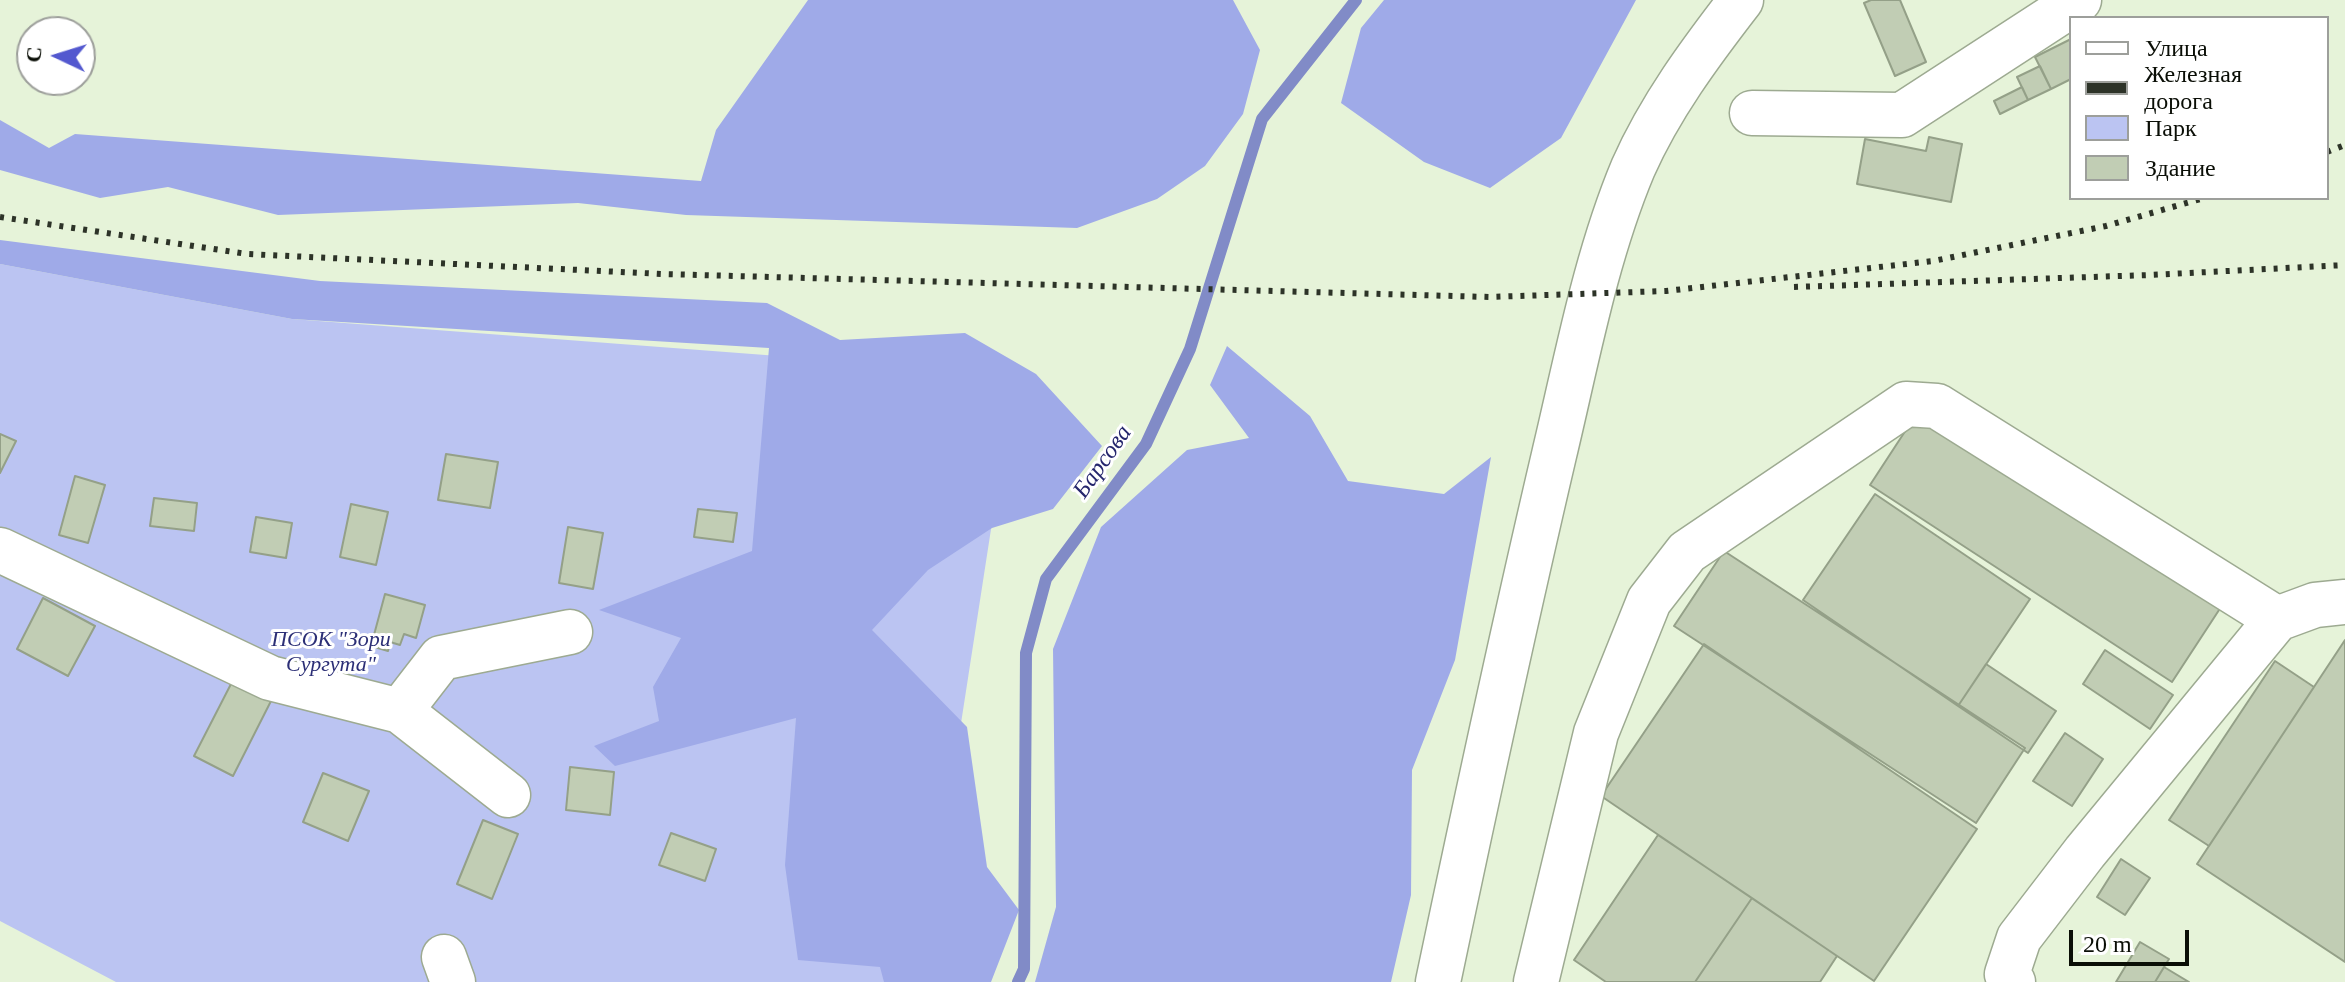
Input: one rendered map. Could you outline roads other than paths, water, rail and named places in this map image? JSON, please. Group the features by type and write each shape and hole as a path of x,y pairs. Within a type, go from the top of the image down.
{"street":[{"path":"1438,982 1510,641 1580,346 1618,208 1656,122 1706,46 1741,0"},
{"path":"1752,113 1902,115 2079,0"},
{"path":"1536,982 1596,733 1649,601 1687,552 1906,404 1937,406 2277,619"},
{"path":"0,550 270,678 400,711 508,795"},
{"path":"2013,982 2007,974 2019,938 2085,852 2277,619 2315,605 2345,602"},
{"path":"400,711 441,658 570,632"}],"waterway":[{"name":"Барсова","path":"1018,982 1024,969 1026,653 1046,579 1146,444 1190,349 1262,119 1356,0"}],"railway":[{"path":"2329,151 2345,145"},
{"path":"0,217 247,254 663,274 1489,297 1666,291 1933,261 2106,226 2197,200"},
{"path":"1794,287 2345,265"}],"park label":[{"name":"ПСОК \"Зори Сургута\"","path":"331,652"}]}
